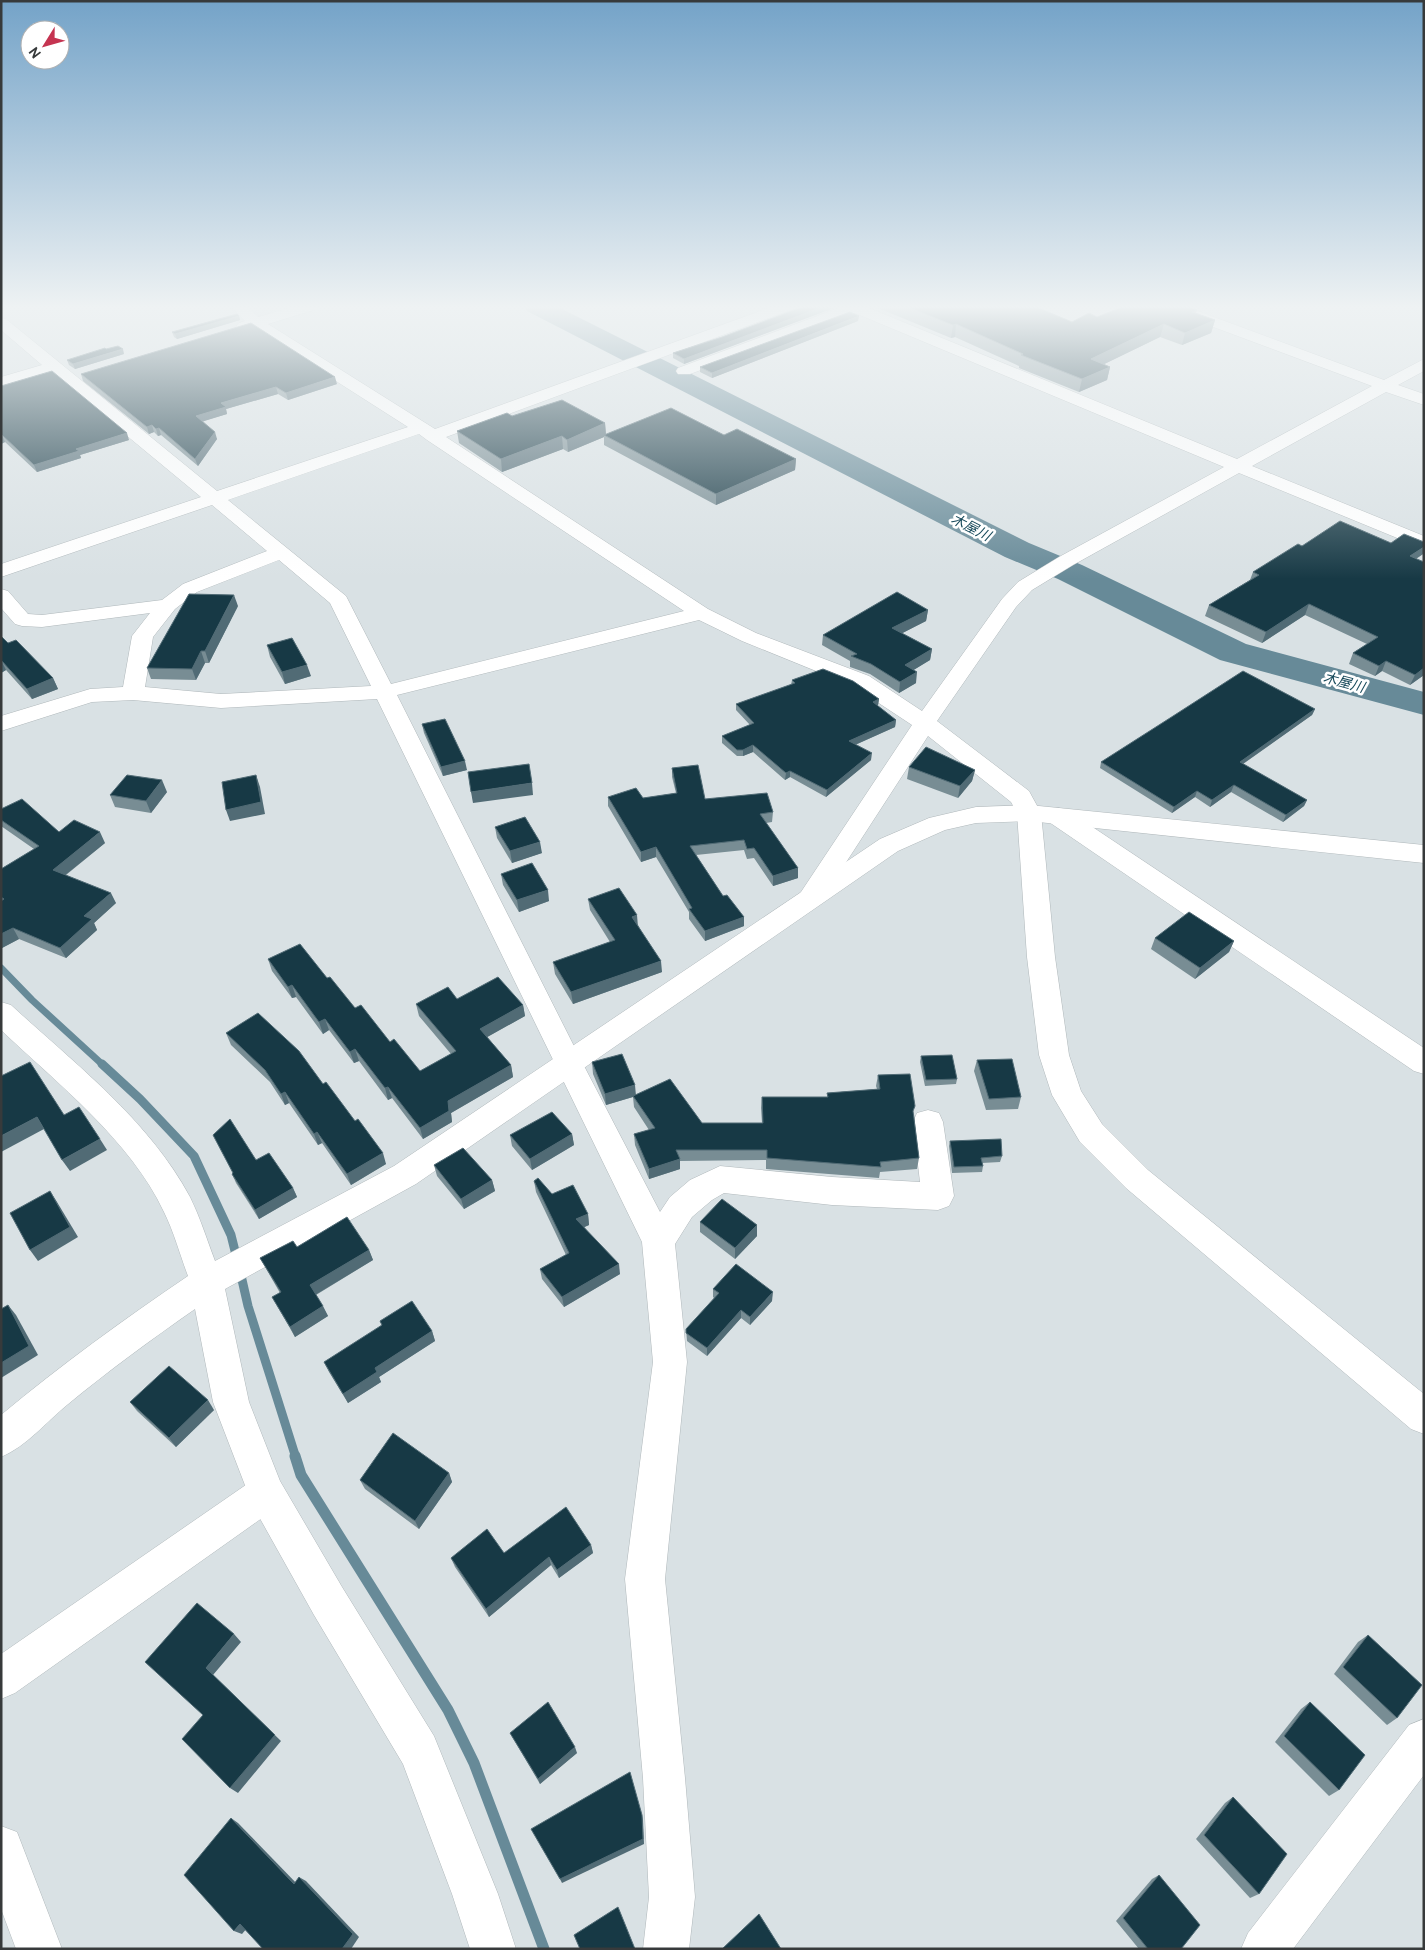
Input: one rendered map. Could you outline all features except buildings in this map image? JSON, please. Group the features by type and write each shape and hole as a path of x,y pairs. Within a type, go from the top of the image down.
{"street":[{"path":"91,397 339,600 568,1064 658,1241 670,1362 645,1579 664,1778 672,1896 666,1949"},
{"path":"372,397 701,613 749,637 861,681 925,723 1044,815 1424,1063"},
{"path":"1,571 216,498 427,432 531,397"},
{"path":"1072,397 1424,543"},
{"path":"810,898 925,723 1009,603 1025,586 1046,572 1364,397"},
{"path":"133,693 143,636 168,605 190,588 280,553"},
{"path":"1,595 22,620 42,621 168,605"},
{"path":"1,724 90,696 133,693 221,701 384,692 701,613"},
{"path":"1,1439 54,1393 134,1332 206,1282 405,1175 889,845 938,824 976,815 1044,815 1424,854"},
{"path":"1044,815 1041,957 1054,1055 1068,1095 1091,1133 1136,1179 1424,1417"},
{"path":"1,1013 127,1133 153,1166 178,1206 206,1282 231,1402 266,1493 328,1601 419,1751 475,1894 493,1949"},
{"path":"658,1241 681,1207 701,1190 720,1179 832,1191 938,1196 928,1122"},
{"path":"1,1679 266,1493"},
{"path":"1264,1949 1424,1740"},
{"path":"1,1848 39,1949"}],"waterway":[{"name":"木屋川","path":"715,397 1017,550 1070,572 1233,652 1424,704"},
{"path":"1,968 32,1000 103,1065"},
{"path":"102,1064 140,1099 194,1156 231,1235 237,1259"},
{"path":"240,1271 248,1306 296,1458"},
{"path":"295,1456 301,1475 448,1710 474,1763 544,1949"}]}
